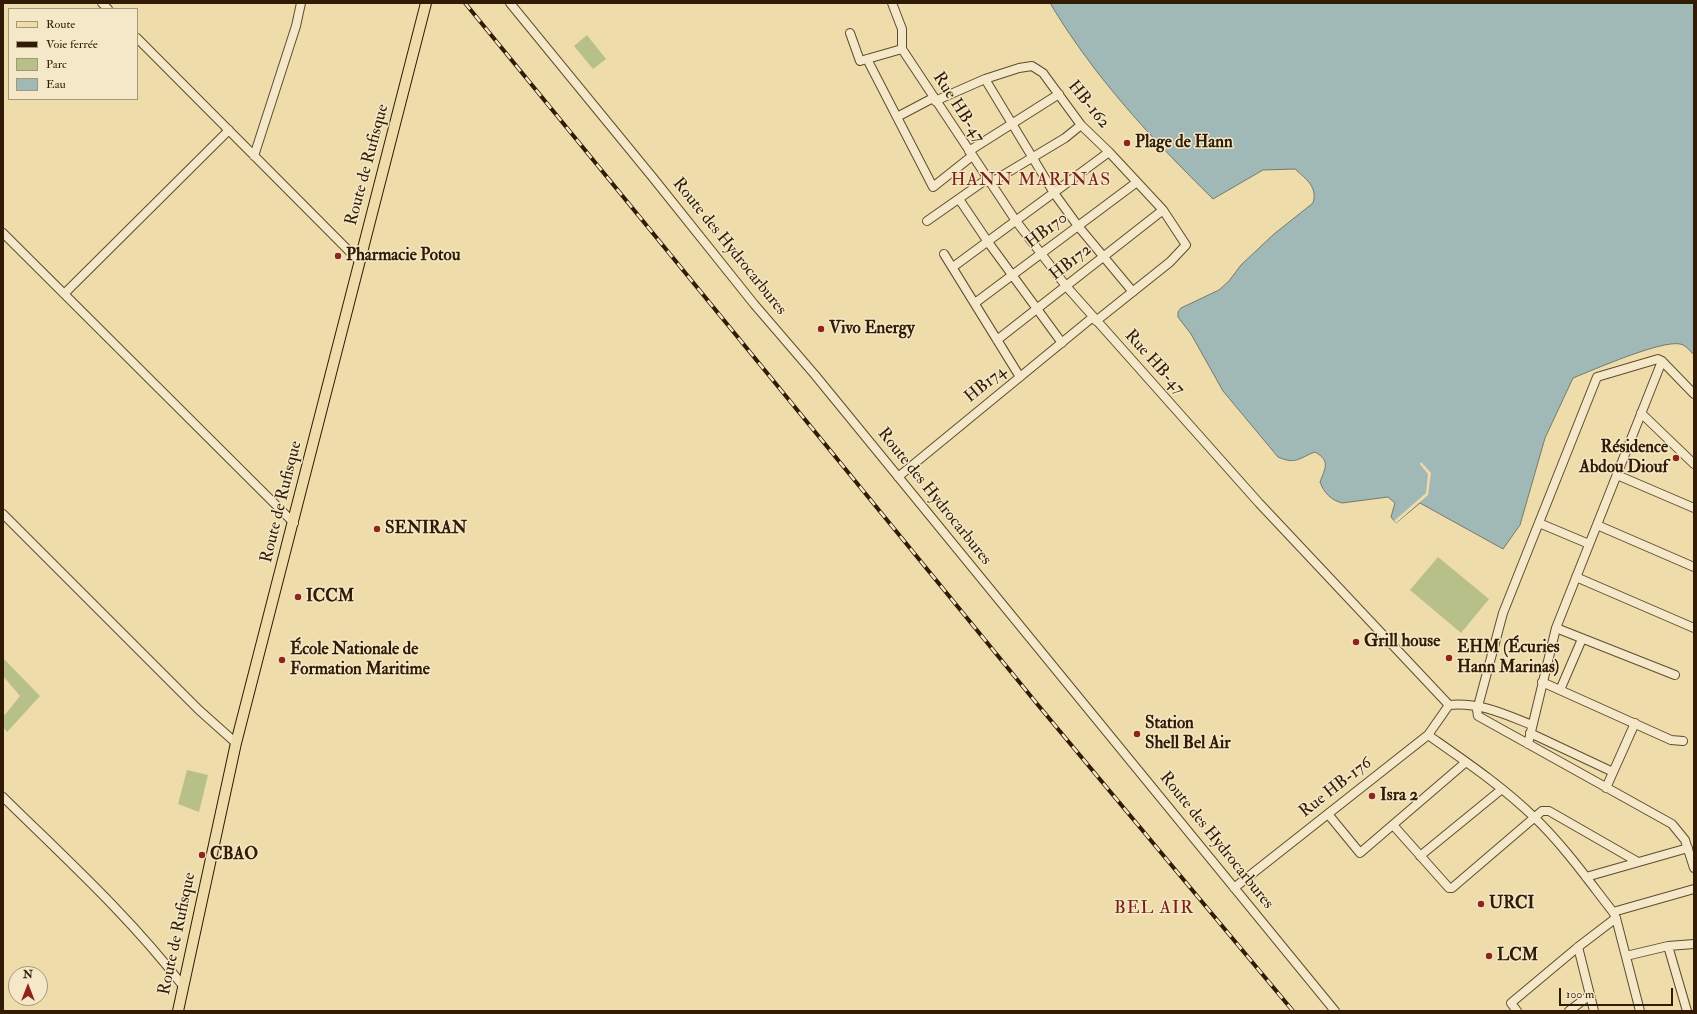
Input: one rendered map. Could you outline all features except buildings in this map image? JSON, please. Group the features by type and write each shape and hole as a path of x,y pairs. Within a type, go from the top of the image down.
{"main road":[{"name":"Route de Rufisque","path":"178,1011 236,744 294,523 359,261 426,3"}],"street":[{"path":"254,156 296,26 301,3"},
{"name":"Route des Hydrocarbures","path":"510,3 688,221 739,286 815,375 1335,1011"},
{"path":"864,60 902,49 902,29 892,3"},
{"path":"850,33 933,187 970,154 1011,124 1059,94"},
{"path":"138,39 359,261"},
{"name":"Rue HB-47","path":"902,49 934,100 1016,221 1066,286 1259,502 1449,706"},
{"name":"HB-162","path":"897,118 934,100 985,79 1019,68 1032,66 1043,72 1081,124 1163,210 1186,245"},
{"path":"985,79 1032,159 1054,193 1078,226 1133,292"},
{"path":"927,221 989,181 1032,159 1065,138 1081,124"},
{"path":"64,294 229,130"},
{"path":"953,267 1109,152"},
{"name":"HB170","path":"975,303 1137,182"},
{"path":"959,199 988,242 1062,343"},
{"name":"HB172","path":"998,340 1163,210"},
{"path":"3,233 294,523"},
{"name":"HB174","path":"898,476 1062,343 1133,292 1170,262 1186,245"},
{"path":"944,254 1020,377"},
{"path":"1694,394 1662,361 1654,359 1597,377 1503,613 1477,712 1478,716 1672,824 1682,834 1694,868"},
{"path":"1528,744 1556,628 1662,361"},
{"path":"1641,413 1694,464"},
{"path":"1617,475 1694,508"},
{"path":"3,514 199,710 236,744"},
{"path":"1539,523 1589,544"},
{"path":"1597,525 1694,568"},
{"path":"1576,577 1694,628"},
{"path":"1556,628 1676,675"},
{"path":"1560,690 1582,639"},
{"path":"1542,682 1671,740 1683,741"},
{"path":"1449,706 1478,706 1494,710 1614,772"},
{"name":"Rue HB-176","path":"1234,888 1428,734 1449,706"},
{"path":"1606,788 1635,723"},
{"path":"1428,734 1502,789 1536,818 1586,877 1615,915 1640,1011"},
{"path":"1328,814 1360,853 1466,762"},
{"path":"1420,856 1502,789"},
{"path":"3,797 123,916 161,957 183,986"},
{"path":"1393,825 1447,886 1452,888 1536,818 1542,811 1549,811 1638,862"},
{"path":"1586,877 1688,848"},
{"path":"1517,1011 1511,1003 1615,915 1694,889"},
{"path":"1626,956 1668,946 1694,944"},
{"path":"1668,946 1687,1011"},
{"path":"1578,947 1594,1011"},
{"path":"1573,1010 1590,995"}],"green space":[{"path":"587,35 606,59 593,69 574,46"},
{"path":"1438,557 1489,599 1461,633 1410,590"},
{"path":"3,658 40,696 7,732 3,727 3,717 20,696 3,676"},
{"path":"187,770 208,775 199,812 178,804"}],"water":[{"path":"1050,3 1694,3 1694,355 1688,348 1680,344 1658,346 1627,356 1573,378 1545,438 1520,525 1503,549 1420,503 1396,523 1391,517 1395,503 1388,497 1342,503 1334,500 1326,493 1320,482 1325,469 1325,462 1320,455 1315,452 1293,461 1278,457 1223,391 1191,334 1178,317 1178,312 1181,308 1219,290 1229,281 1241,265 1274,234 1313,203 1314,192 1310,184 1295,169 1263,170 1213,199 1146,130 1105,82 1085,56"}],"pier":[{"path":"1421,462 1431,473 1428,495 1396,523 1394,521 1426,493 1428,474 1420,464"}],"railway":[{"path":"465,3 1038,705 1293,1011"}],"place":[{"name":"Plage de Hann","path":"1127,143"},
{"name":"Pharmacie Potou","path":"338,256"},
{"name":"Vivo Energy","path":"821,329"},
{"name":"Résidence Abdou Diouf","path":"1676,458"},
{"name":"SENIRAN","path":"377,529"},
{"name":"ICCM","path":"298,597"},
{"name":"Grill house","path":"1356,642"},
{"name":"EHM (Écuries Hann Marinas)","path":"1449,658"},
{"name":"École Nationale de Formation Maritime","path":"282,660"},
{"name":"Station Shell Bel Air","path":"1137,734"},
{"name":"Isra 2","path":"1372,796"},
{"name":"CBAO","path":"202,855"},
{"name":"URCI","path":"1481,904"},
{"name":"LCM","path":"1489,956"}],"district":[{"name":"HANN MARINAS","path":"1031,181"},
{"name":"BEL AIR","path":"1154,909"}]}
